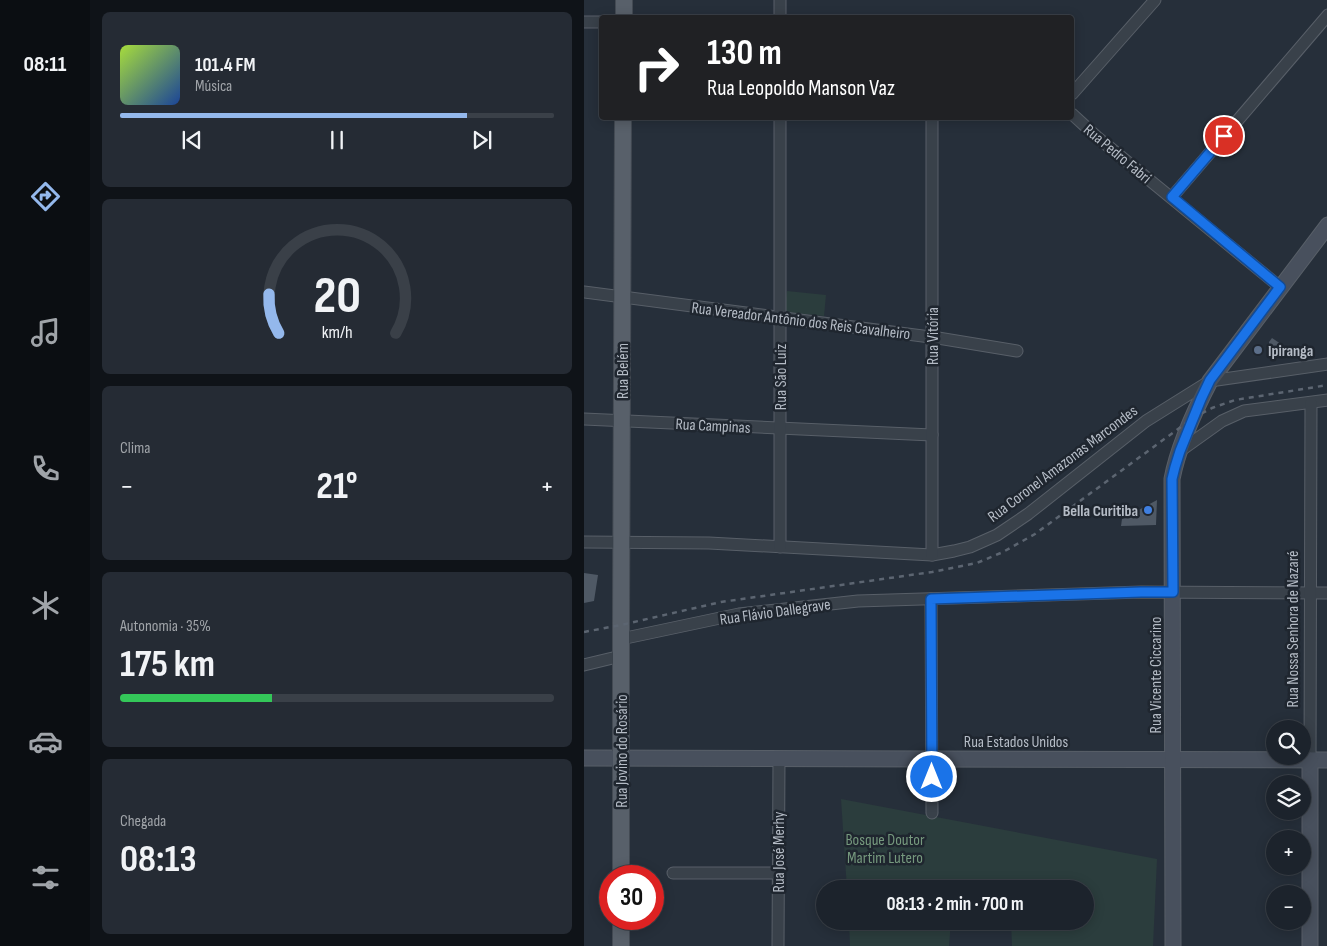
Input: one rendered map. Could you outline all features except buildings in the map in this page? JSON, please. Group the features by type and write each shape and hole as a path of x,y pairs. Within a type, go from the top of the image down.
{"main road":[{"path":"624,0 624,15"},
{"name":"Rua Belém","path":"621,632 623,120"},
{"name":"Rua Coronel Amazonas Marcondes","path":"1210,380 1327,225"},
{"name":"Rua Vicente Ciccarino","path":"1173,946 1172,479 1180,451 1210,380"},
{"name":"Rua Jovino do Rosário","path":"621,632 621,865"},
{"name":"Rua Estados Unidos","path":"584,758 1266,760"},
{"name":"Rua Estados Unidos","path":"1311,760 1327,760"},
{"name":"Rua Nossa Senhora de Nazaré","path":"1310,765 1310,946"},
{"path":"621,930 621,946"}],"street":[{"path":"780,0 780,15"},
{"path":"1074,92 1155,0"},
{"path":"1172,197 1327,15"},
{"path":"584,22 599,22"},
{"name":"Rua Pedro Fabri","path":"1074,116 1097,137 1280,287"},
{"name":"Rua São Luiz","path":"780,120 780,547"},
{"name":"Rua Vitória","path":"932,120 932,554"},
{"name":"Rua Vereador Antônio dos Reis Cavalheiro","path":"584,292 932,337 1017,351"},
{"path":"1210,380 1327,364"},
{"name":"Rua Coronel Amazonas Marcondes","path":"584,542 709,543 932,554 954,552 984,542 1010,526 1046,500 1146,420 1210,380"},
{"path":"1180,451 1222,421 1244,411 1327,400"},
{"name":"Rua Nossa Senhora de Nazaré","path":"1310,720 1311,403"},
{"name":"Rua Campinas","path":"584,419 932,435"},
{"name":"Rua Flávio Dallegrave","path":"621,632 739,614 858,600 1141,592 1327,593"},
{"path":"931,599 932,813"},
{"path":"584,665 621,656"},
{"name":"Rua José Merhy","path":"778,759 778,946"},
{"path":"673,873 778,873"}],"green space":[{"path":"787,291 826,295 824,316 784,312"},
{"name":"Bosque Doutor Martim Lutero","path":"841,799 1157,859 1153,946 1012,946 1011,930 1094,930 1094,880 846,880"},
{"path":"849,930 950,930 949,946 850,946"}],"railway":[{"path":"584,632 721,602 932,572 977,563 1003,552 1035,534 1193,418 1212,408 1235,400 1328,385"}],"place":[{"name":"Ipiranga","path":"1258,350"},
{"name":"Bella Curitiba","path":"1148,510"}],"route":[{"path":"932,777 931,599 1173,592 1172,479 1180,451 1210,380 1280,287 1172,197 1224,136"}]}
